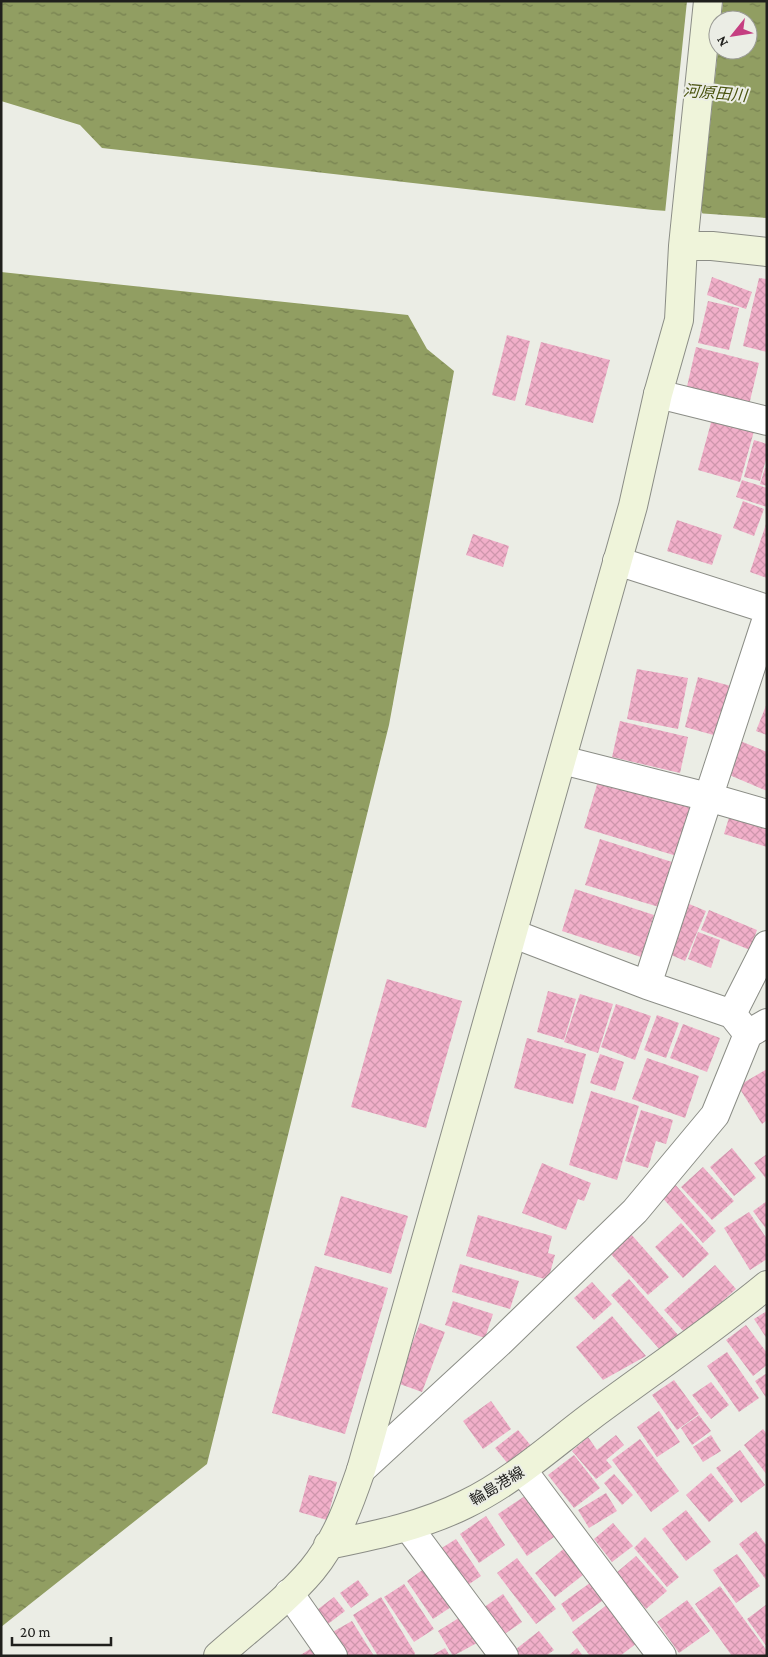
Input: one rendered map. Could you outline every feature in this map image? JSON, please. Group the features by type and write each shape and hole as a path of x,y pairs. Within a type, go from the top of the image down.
{"street":[{"path":"218,1656 312,1570 345,1515 360,1470 514,934 633,506 658,394 679,320 685,217 708,1"},
{"path":"683,246 712,246 767,252"},
{"path":"658,394 767,421"},
{"path":"617,561 767,609"},
{"path":"647,985 767,618"},
{"path":"562,760 767,814"},
{"path":"514,934 749,1024"},
{"path":"360,1470 501,1341 635,1211 715,1114 749,1024 767,945"},
{"name":"輪島港線","path":"328,1546 409,1528 466,1504 523,1471 588,1418 728,1317 767,1285"},
{"path":"523,1471 662,1656"},
{"path":"409,1528 504,1656"},
{"path":"289,1593 333,1656"}],"water":[{"name":"河原田川","path":"1,1 767,1 767,218 653,210 102,148 80,125 1,101"},
{"path":"1,272 408,315 427,349 454,371 389,725 207,1464 1,1627"}],"pier":[{"path":"687,1 723,1 722,10 708,10 708,60 717,60 701,210 703,215 665,213"}],"building":[{"path":"712,277 752,292 746,309 707,295"},
{"path":"759,278 767,279 767,352 743,346"},
{"path":"708,301 739,308 729,350 698,343"},
{"path":"507,335 530,341 515,401 492,395"},
{"path":"541,342 610,360 593,423 525,405"},
{"path":"696,347 759,363 749,405 686,391"},
{"path":"712,419 754,431 740,482 698,470"},
{"path":"754,440 767,444 767,456 760,481 744,477"},
{"path":"765,468 767,468 767,486 760,484"},
{"path":"742,480 767,488 767,507 736,497"},
{"path":"743,501 764,509 754,536 733,528"},
{"path":"677,520 722,535 712,565 667,551"},
{"path":"767,521 767,578 750,572"},
{"path":"473,534 509,546 503,567 466,555"},
{"path":"637,669 688,678 678,729 627,719"},
{"path":"698,677 738,688 724,738 685,727"},
{"path":"767,703 767,735 756,731"},
{"path":"620,721 688,737 680,773 612,757"},
{"path":"733,738 767,752 767,791 720,771"},
{"path":"599,778 695,807 680,857 584,828"},
{"path":"731,811 767,822 767,847 724,834"},
{"path":"600,839 672,862 659,907 585,885"},
{"path":"575,889 654,915 641,957 562,931"},
{"path":"682,901 706,911 685,961 662,951"},
{"path":"709,910 757,930 750,950 701,930"},
{"path":"698,932 720,940 711,968 688,959"},
{"path":"387,979 462,1001 426,1128 351,1107"},
{"path":"548,991 576,999 564,1040 537,1032"},
{"path":"580,994 613,1004 598,1053 564,1042"},
{"path":"616,1004 651,1016 635,1060 601,1047"},
{"path":"657,1015 679,1023 666,1058 644,1050"},
{"path":"683,1024 720,1038 707,1072 670,1058"},
{"path":"527,1038 586,1054 573,1104 514,1088"},
{"path":"600,1054 624,1062 615,1091 590,1083"},
{"path":"647,1058 699,1076 685,1118 632,1099"},
{"path":"767,1069 767,1120 762,1124 738,1086"},
{"path":"591,1091 639,1106 617,1180 569,1165"},
{"path":"641,1110 673,1120 666,1144 656,1141 648,1168 625,1161"},
{"path":"732,1148 756,1178 734,1196 710,1167"},
{"path":"767,1154 767,1180 754,1163"},
{"path":"542,1163 591,1183 584,1201 578,1199 566,1230 522,1213"},
{"path":"703,1167 734,1201 712,1220 681,1187"},
{"path":"673,1182 716,1231 703,1243 659,1194"},
{"path":"341,1196 408,1216 391,1274 324,1255"},
{"path":"767,1201 767,1230 753,1211"},
{"path":"749,1212 767,1239 767,1259 750,1270 724,1228"},
{"path":"478,1215 552,1236 548,1253 555,1255 548,1280 466,1256"},
{"path":"681,1223 709,1254 683,1278 655,1247"},
{"path":"630,1233 669,1277 648,1295 609,1252"},
{"path":"460,1264 519,1281 510,1309 452,1292"},
{"path":"715,1265 736,1289 686,1334 664,1310"},
{"path":"315,1266 388,1288 345,1434 272,1413"},
{"path":"629,1279 679,1336 661,1351 611,1295"},
{"path":"592,1282 612,1304 594,1320 574,1298"},
{"path":"453,1301 493,1314 485,1338 445,1325"},
{"path":"767,1311 767,1339 754,1319"},
{"path":"612,1316 646,1356 603,1380 576,1347"},
{"path":"420,1323 445,1332 422,1392 397,1383"},
{"path":"746,1325 767,1353 767,1365 753,1376 726,1340"},
{"path":"727,1352 759,1398 739,1412 707,1366"},
{"path":"767,1373 767,1399 755,1381"},
{"path":"674,1380 699,1414 677,1430 652,1395"},
{"path":"711,1382 729,1405 711,1419 692,1395"},
{"path":"491,1401 511,1429 483,1449 463,1421"},
{"path":"659,1411 680,1442 657,1457 637,1427"},
{"path":"699,1415 711,1431 692,1445 681,1428"},
{"path":"763,1429 767,1434 767,1475 744,1445"},
{"path":"518,1430 537,1453 514,1471 495,1448"},
{"path":"616,1435 624,1445 606,1460 612,1467 596,1479 572,1451 588,1437 597,1450"},
{"path":"711,1435 721,1451 703,1462 693,1447"},
{"path":"640,1439 679,1491 651,1512 612,1460"},
{"path":"740,1450 765,1485 741,1503 716,1468"},
{"path":"574,1455 600,1488 574,1508 548,1475"},
{"path":"711,1473 734,1501 709,1522 686,1495"},
{"path":"614,1474 633,1495 622,1505 604,1483"},
{"path":"309,1475 337,1482 327,1520 299,1512"},
{"path":"606,1493 617,1511 589,1528 578,1510"},
{"path":"528,1494 557,1535 527,1556 498,1514"},
{"path":"686,1510 711,1542 686,1561 662,1529"},
{"path":"486,1516 505,1545 479,1563 460,1534"},
{"path":"613,1523 633,1546 612,1562 594,1539"},
{"path":"756,1531 767,1546 767,1581 739,1544"},
{"path":"645,1537 679,1577 667,1587 634,1548"},
{"path":"456,1539 481,1576 462,1589 437,1551"},
{"path":"567,1546 588,1571 555,1597 535,1573"},
{"path":"737,1554 760,1586 736,1603 713,1570"},
{"path":"636,1556 667,1591 646,1609 616,1573"},
{"path":"517,1558 556,1609 536,1624 497,1573"},
{"path":"428,1566 454,1605 433,1619 407,1581"},
{"path":"358,1580 369,1595 351,1608 340,1593"},
{"path":"594,1580 606,1598 573,1622 561,1604"},
{"path":"404,1584 434,1629 414,1642 384,1597"},
{"path":"720,1586 767,1651 767,1656 732,1656 695,1604"},
{"path":"503,1594 522,1622 499,1638 480,1610"},
{"path":"334,1597 345,1611 328,1624 317,1610"},
{"path":"381,1597 415,1653 414,1656 378,1656 353,1615"},
{"path":"687,1600 710,1631 679,1653 657,1622"},
{"path":"608,1604 637,1643 620,1656 590,1656 572,1632"},
{"path":"767,1604 767,1647 747,1619"},
{"path":"470,1611 486,1638 453,1656 438,1631"},
{"path":"352,1621 374,1656 343,1656 329,1634"},
{"path":"539,1631 554,1650 546,1656 514,1656 511,1653"},
{"path":"318,1644 326,1656 299,1656"},
{"path":"445,1648 450,1656 431,1656"},
{"path":"577,1648 583,1656 568,1656"}]}
